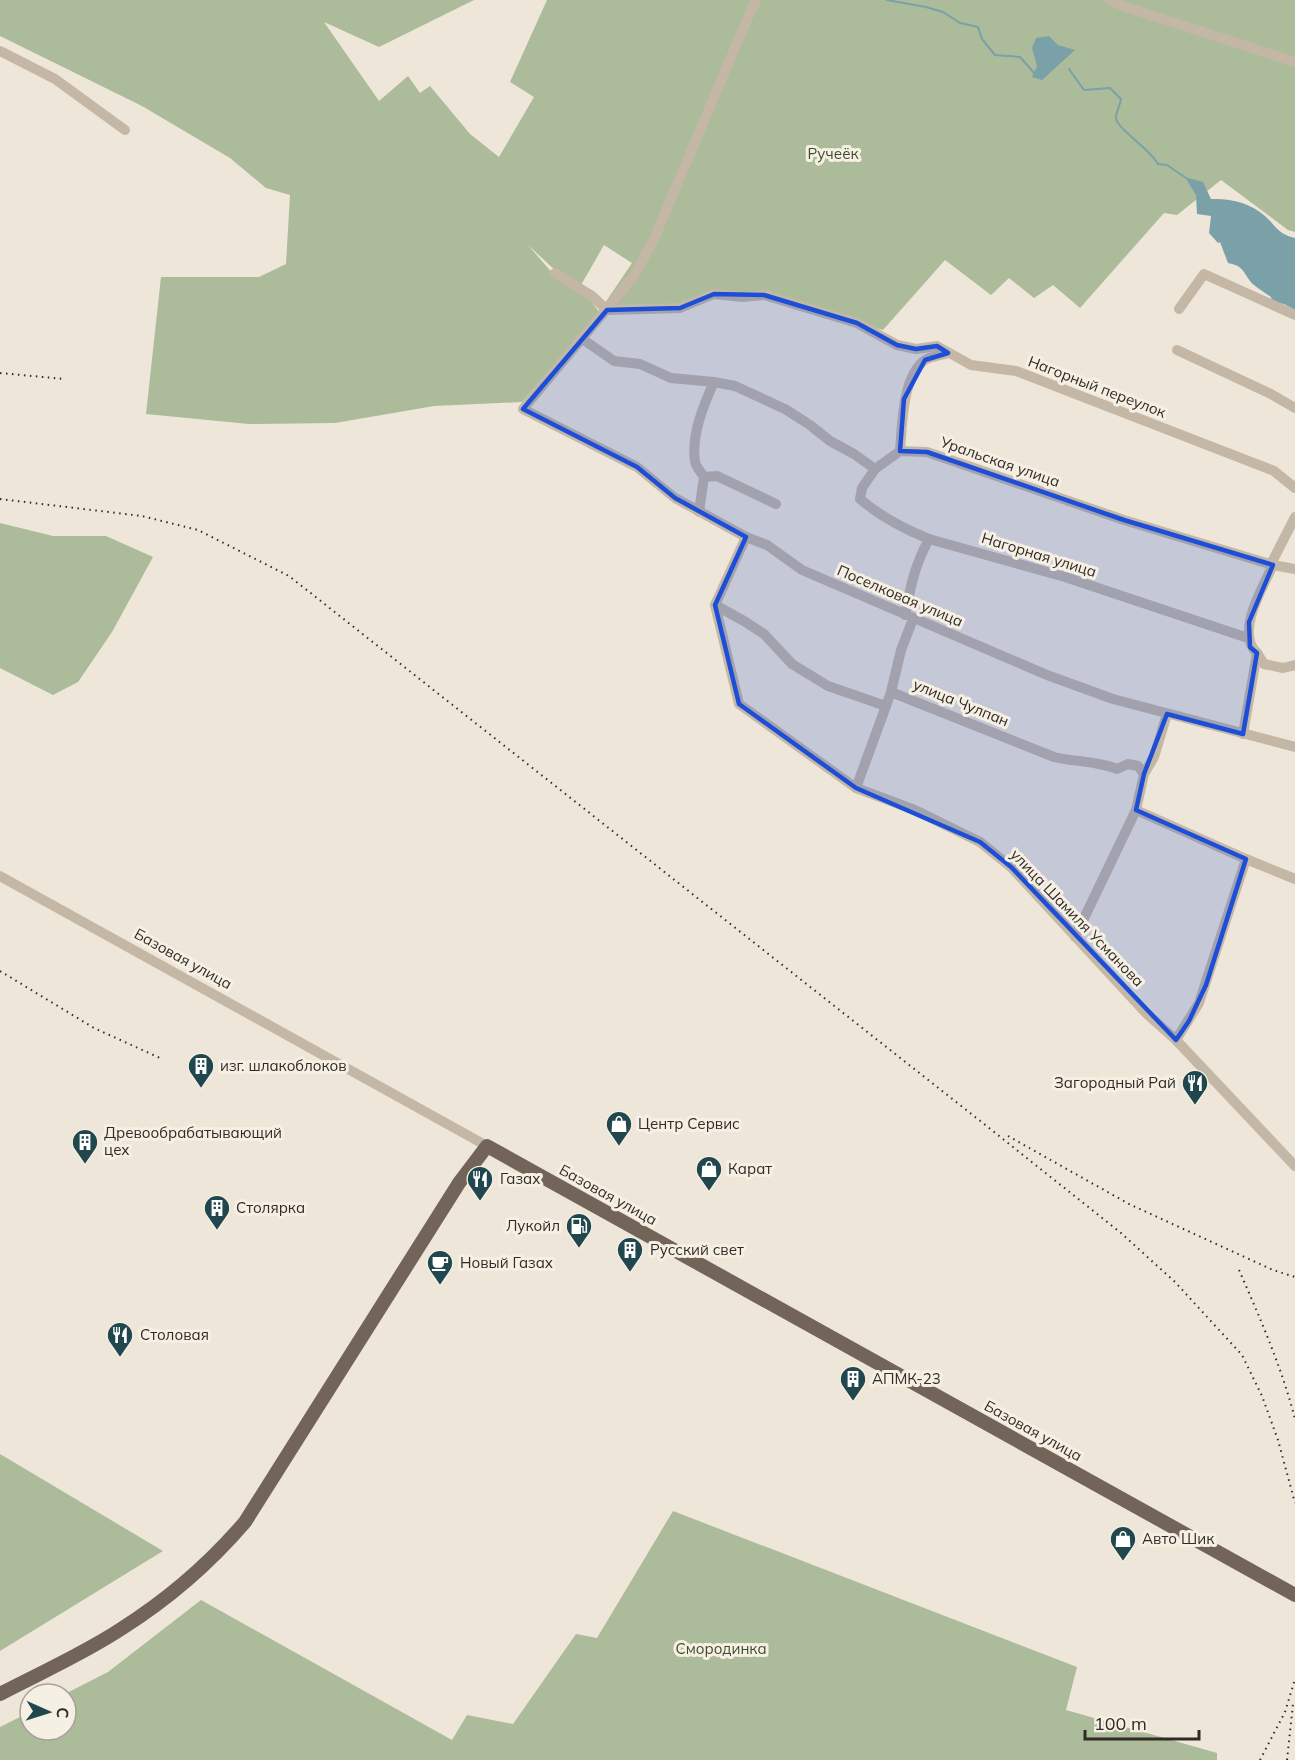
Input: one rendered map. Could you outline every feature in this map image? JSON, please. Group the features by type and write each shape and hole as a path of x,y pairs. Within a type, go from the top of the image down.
{"main road":[{"name":"Базовая улица","path":"487,1146 1295,1595"},
{"path":"0,1694 119,1631 165,1599 225,1545 245,1522 453,1192 487,1146"}],"street":[{"path":"1110,0 1295,62"},
{"path":"756,2 654,239 634,276 581,338 614,361 640,364 671,378 735,386 785,409 875,469 900,451 904,399 915,373 925,360 948,353"},
{"path":"0,51 55,79 125,130"},
{"path":"555,273 592,296 607,310"},
{"path":"1179,309 1204,274 1295,315"},
{"name":"Нагорный переулок","path":"607,310 680,308 714,294 743,297 764,295 857,323 897,345 916,349 937,346 971,365 1016,371 1274,471 1295,488"},
{"name":"Поселковая улица","path":"581,338 524,409 637,467 675,498 699,512 746,537 767,545 802,570 1047,675 1113,699 1295,747"},
{"path":"1177,350 1272,394 1295,408"},
{"path":"699,512 704,477 694,462 696,437 701,412 714,382"},
{"name":"Уральская улица","path":"900,451 927,452 1124,520 1295,569"},
{"name":"Нагорная улица","path":"875,469 862,488 860,499 882,516 909,531 929,539 1065,577 1248,638"},
{"path":"704,477 717,476 776,504"},
{"path":"1295,517 1272,564 1249,622 1248,638 1250,647 1264,664 1283,668 1295,666"},
{"path":"746,537 715,605 764,634 792,664 828,686 886,706"},
{"path":"891,692 909,617 912,576 929,539"},
{"name":"улица Шамиля Усманова","path":"715,605 739,704 856,788 915,810 980,842 1011,867 1146,1013 1176,1040 1295,1166"},
{"path":"1243,734 1257,653"},
{"name":"улица Чулпан","path":"856,788 891,692 1054,757 1104,764 1117,769 1128,764 1138,766 1144,774"},
{"path":"1075,937 1136,810 1144,774 1154,757 1167,714"},
{"path":"1136,810 1295,879"},
{"path":"1176,1040 1199,1003 1246,859"},
{"name":"Базовая улица","path":"0,876 487,1146"}],"highlighted area":[{"path":"714,294 764,295 857,323 897,345 916,349 937,346 948,353 925,360 904,399 900,451 927,452 1124,520 1273,565 1249,622 1250,647 1257,653 1243,734 1167,714 1144,774 1136,810 1246,859 1206,985 1189,1021 1176,1040 1011,867 980,842 856,788 739,704 715,605 746,537 675,498 637,467 523,409 607,310 680,308"}],"green space":[{"name":"Ручеёк","path":"0,0 474,0 379,47 324,22 379,101 408,76 420,93 430,86 470,134 499,157 534,97 510,82 547,0 1104,0 1117,7 1295,65 1295,232 1288,230 1221,180 1177,215 1164,213 1080,308 1053,285 1034,298 1009,278 991,295 945,260 883,330 764,293 714,293 678,307 612,307 605,303 632,263 604,245 581,285 556,271 528,245 554,275 589,298 599,312 522,402 434,406 335,423 249,424 146,414 161,277 259,277 286,264 290,195 266,188 230,158 142,106 0,36"},
{"path":"1114,0 1295,0 1295,59"},
{"path":"0,523 53,536 106,536 153,557 112,632 78,682 53,695 0,668"},
{"path":"0,1454 163,1551 0,1651"},
{"name":"Смородинка","path":"673,1511 1077,1667 1066,1710 1217,1753 1217,1760 0,1760 0,1727 18,1718 18,1742 78,1742 78,1687 108,1672 201,1600 452,1740 467,1715 513,1724 576,1634 597,1638"}],"water":[{"path":"1049,36 1058,45 1075,50 1042,80 1032,77 1037,66 1032,48 1036,38"},
{"path":"1185,177 1203,182 1211,199 1225,199 1247,205 1259,211 1281,232 1295,238 1295,310 1284,304 1272,302 1271,297 1254,285 1238,266 1228,263 1220,242 1218,243 1209,233 1211,216 1197,214 1196,195"}],"waterway":[{"path":"887,0 943,12 960,23 978,27 982,39 995,55 1020,57 1035,74"},
{"path":"1069,69 1084,90 1110,88 1121,99 1116,118 1122,128 1158,164 1167,165 1186,178"}],"railway":[{"path":"0,373 64,379"},
{"path":"0,499 142,516 198,530 289,576 1121,1233 1175,1282 1242,1355 1262,1396 1278,1440 1295,1503"},
{"path":"0,971 94,1028 160,1058"},
{"path":"1008,1136 1129,1204 1273,1270 1295,1277"},
{"path":"1239,1270 1277,1362 1295,1419"},
{"path":"1260,1760 1285,1712 1295,1679"},
{"path":"1287,1760 1293,1704"}],"place":[{"name":"изг. шлакоблоков","path":"201,1089"},
{"name":"Загородный Рай","path":"1195,1106"},
{"name":"Центр Сервис","path":"619,1147"},
{"name":"Древообрабатывающий цех","path":"85,1165"},
{"name":"Карат","path":"709,1192"},
{"name":"Газах","path":"480,1202"},
{"name":"Столярка","path":"217,1231"},
{"name":"Лукойл","path":"579,1249"},
{"name":"Русский свет","path":"630,1273"},
{"name":"Новый Газах","path":"440,1286"},
{"name":"Столовая","path":"120,1358"},
{"name":"АПМК-23","path":"853,1402"},
{"name":"Авто Шик","path":"1123,1562"}]}
